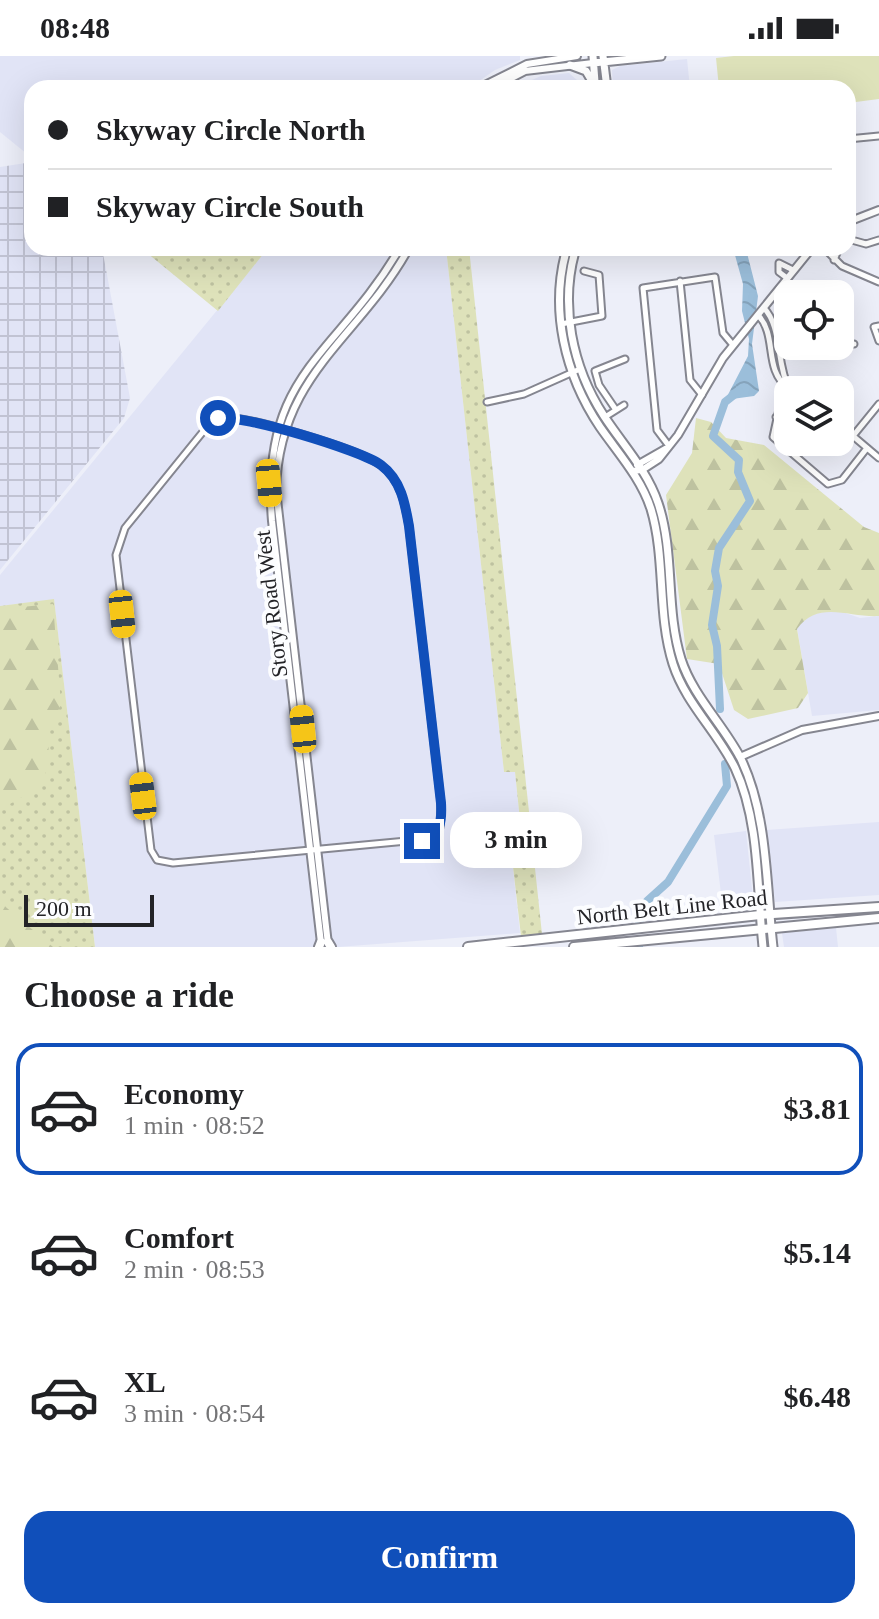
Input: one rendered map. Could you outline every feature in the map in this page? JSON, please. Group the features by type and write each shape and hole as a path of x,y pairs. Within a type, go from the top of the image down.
{"main road":[{"path":"595,80 593,59 661,56"},
{"path":"574,58 591,80"},
{"path":"604,59 606,80"},
{"path":"569,256 560,285 571,373 588,408 632,471 652,511 666,634 673,666 692,706 736,760 766,926 773,947"},
{"path":"572,256 566,324 580,369 605,417 640,466 662,517 680,656 701,701 754,796 760,837 764,915"},
{"path":"692,706 701,701"},
{"path":"699,715 707,709"},
{"path":"751,838 760,837"},
{"name":"North Belt Line Road","path":"468,947 510,945 764,915 879,907"},
{"name":"North Belt Line Road","path":"574,947 766,926 879,918"},
{"path":"763,947 766,926"},
{"path":"654,927 655,938"}],"street":[{"path":"498,80 574,58 593,59"},
{"path":"856,138 879,136"},
{"path":"856,218 879,210"},
{"path":"856,241 866,244 879,240"},
{"name":"Story Road West","path":"325,945 269,483 280,430 296,383 394,256"},
{"name":"Story Road West","path":"280,430 306,383 387,282 404,256"},
{"path":"632,471 659,459 733,345 805,256"},
{"path":"831,256 879,282"},
{"path":"834,260 835,256"},
{"path":"787,278 779,272 779,263 793,270"},
{"path":"566,324 602,316 599,275 584,271"},
{"path":"667,448 657,430 643,288 715,277 723,333 733,345"},
{"path":"680,281 690,380 702,395"},
{"path":"764,308 774,322 779,364 784,376"},
{"path":"758,315 769,330 774,371 778,376"},
{"path":"879,326 874,327 879,341"},
{"path":"616,410 599,385 595,371 625,359"},
{"path":"487,402 524,394 580,369"},
{"path":"854,435 879,404"},
{"path":"605,417 624,405"},
{"path":"230,417 369,458 382,466 400,489 409,526 441,803 440,827 428,839 314,850 167,863 153,855 149,844 116,566 117,549 125,528 213,421 230,417"},
{"path":"854,437 879,458"},
{"path":"793,456 828,484 836,485 867,448"},
{"path":"736,760 807,728 879,716"}],"shaded area":[{"path":"0,56 520,56 520,60 481,80 24,80 24,152 0,132"},
{"path":"687,59 689,80 613,80 612,70 620,66"},
{"path":"569,73 577,80 532,80"},
{"path":"24,163 24,256 103,256 130,398 124,418 0,570 0,167"},
{"path":"261,256 447,256 504,772 515,771 521,831 509,833 520,933 338,947 95,947 54,600 0,606 0,575"},
{"path":"837,610 860,618 879,616 879,710 812,716 797,628 804,619 817,613"},
{"path":"879,822 879,895 775,902 767,830"},
{"path":"746,831 754,908 723,911 714,835"},
{"path":"836,928 838,947 784,947 782,933"}],"green space":[{"path":"879,56 879,99 856,102 856,80 718,80 716,58"},
{"path":"151,256 262,256 218,311"},
{"path":"447,256 470,256 542,934 521,936 509,832 521,830 515,772 504,772"},
{"path":"696,418 711,422 726,438 764,445 864,527 879,533 879,616 825,612 805,620 797,629 808,693 798,708 748,719 734,710 719,664 687,659 666,495 692,453"},
{"path":"54,599 95,947 0,947 0,606"},
{"path":"53,604 61,704 49,732 48,768 38,788 1,809 0,609"},
{"path":"1,903 53,947 0,947"}],"water":[{"path":"735,256 748,256 758,296 752,344 759,391 754,396 732,399 730,394 723,414 719,412 748,356 749,339 742,311 743,284"}],"waterway":[{"path":"720,709 717,646 712,625 718,586 715,571 719,548 750,501 738,472 739,460 713,436 725,402 739,391"},
{"path":"639,923 647,901 668,882 727,786 725,764"}],"route":[{"path":"218,418 239,419 369,458 382,466 400,489 409,526 441,803 440,827 434,835 422,841"}]}
